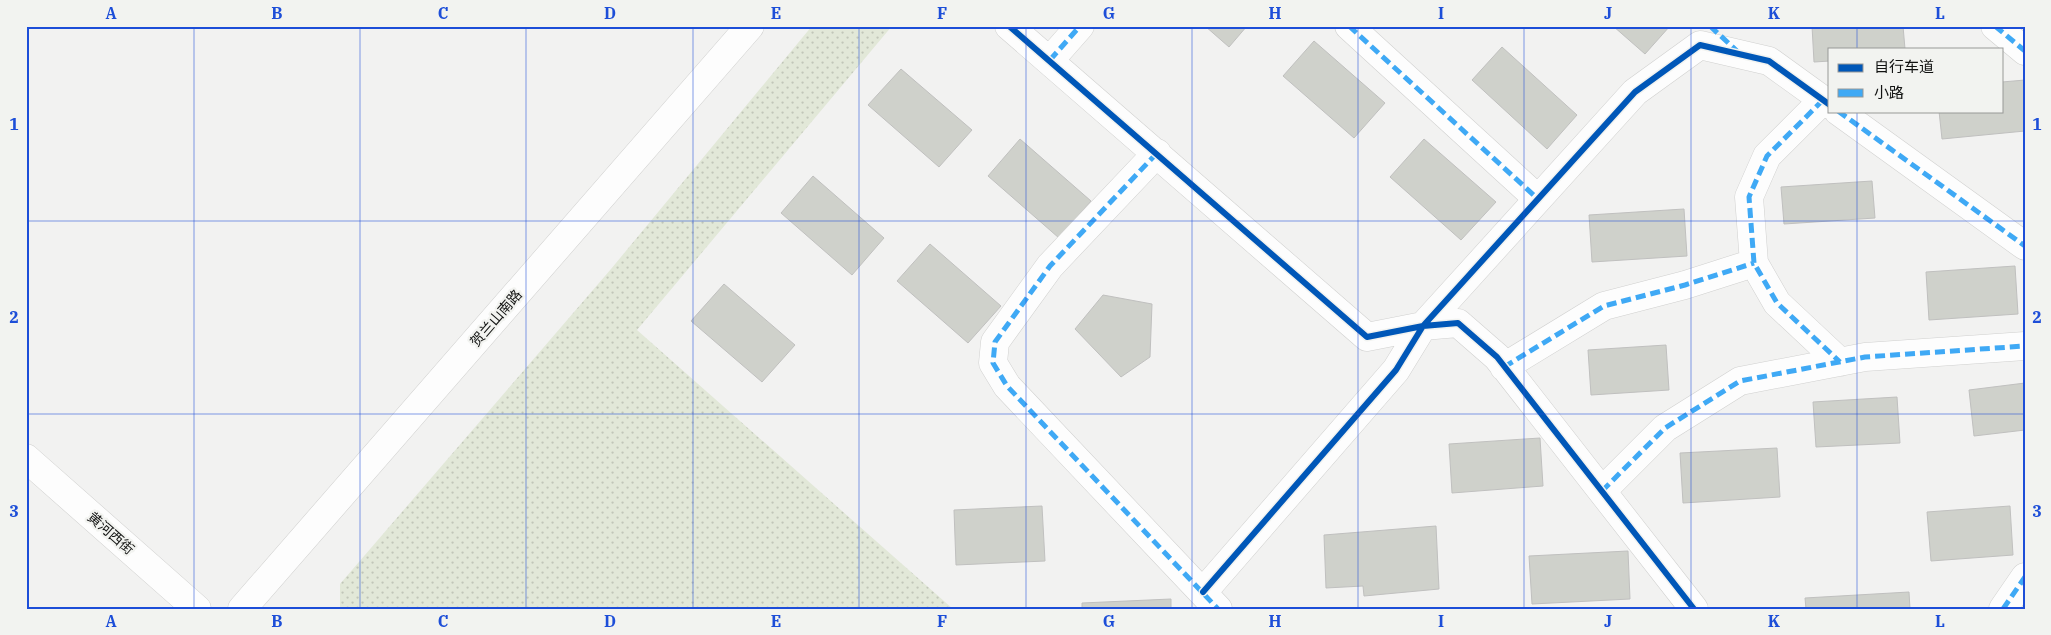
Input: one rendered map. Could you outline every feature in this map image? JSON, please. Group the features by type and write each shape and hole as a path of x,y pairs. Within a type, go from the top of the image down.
{"street":[{"name":"贺兰山南路","path":"242,609 750,26"},
{"path":"1009,26 1367,336 1423,326 1458,323 1497,357 1694,609"},
{"path":"1050,60 1080,26"},
{"path":"1349,26 1538,199"},
{"path":"1710,26 1740,54"},
{"path":"1995,26 2025,51"},
{"path":"1157,153 1050,266 995,342 993,363 1007,386 1210,600 1396,370 1423,326 1636,92 1700,44 1768,62 1828,105"},
{"path":"1828,108 1767,156 1749,197 1754,263 1776,303 1840,362"},
{"path":"1838,112 2025,246"},
{"path":"1504,367 1604,306 1685,285 1754,263"},
{"path":"1602,491 1665,428 1740,381 1865,357 2025,346"},
{"name":"黄河西街","path":"26,458 197,609"},
{"path":"2003,609 2025,577"}],"green space":[{"path":"812,26 892,26 637,330 953,609 340,609 340,584 611,269"}],"building":[{"path":"1205,26 1247,26 1229,47"},
{"path":"1613,26 1670,26 1645,54"},
{"path":"1812,26 1903,26 1905,48 1828,48 1828,61 1814,62"},
{"path":"1314,41 1385,103 1354,138 1283,76"},
{"path":"1502,47 1577,115 1547,149 1472,80"},
{"path":"901,69 972,130 939,167 868,105"},
{"path":"2025,80 2025,131 1942,139 1939,112 2004,112 2004,82"},
{"path":"1020,139 1091,201 1059,238 988,176"},
{"path":"1424,139 1496,202 1461,240 1390,177"},
{"path":"813,176 884,238 852,275 781,213"},
{"path":"1872,181 1875,218 1784,224 1781,187"},
{"path":"1684,209 1687,256 1592,262 1589,215"},
{"path":"930,244 1001,306 968,343 897,281"},
{"path":"2015,266 2018,314 1929,320 1926,272"},
{"path":"724,284 795,345 762,382 691,321"},
{"path":"1103,295 1152,304 1150,357 1121,377 1075,329"},
{"path":"1666,345 1669,390 1591,395 1588,350"},
{"path":"2025,383 2025,430 1974,436 1969,390"},
{"path":"1897,397 1900,443 1816,447 1813,402"},
{"path":"1540,438 1543,486 1452,493 1449,444"},
{"path":"1777,448 1780,497 1683,503 1680,453"},
{"path":"1042,506 1045,561 956,565 954,510"},
{"path":"2010,506 2013,555 1931,561 1927,512"},
{"path":"1436,526 1439,589 1364,596 1363,586 1326,588 1324,535"},
{"path":"1628,551 1630,599 1532,604 1529,556"},
{"path":"1909,592 1910,609 1806,609 1805,598"},
{"path":"1171,599 1171,609 1082,609 1082,603"}],"marked path":[{"path":"1050,60 1080,26"},
{"path":"1349,26 1538,199"},
{"path":"1710,26 1737,51"},
{"path":"1995,26 2025,51"},
{"path":"1823,100 1767,156 1749,197 1754,263 1777,303 1840,362"},
{"path":"1839,112 2025,246"},
{"path":"1157,153 1050,266 995,342 993,363 1007,386 1218,609"},
{"path":"1504,367 1604,306 1685,285 1754,263"},
{"path":"1602,491 1665,428 1740,381 1865,357 2025,346"},
{"path":"2003,609 2025,577"}],"cycle path":[{"path":"1009,26 1367,337 1423,326 1458,323 1497,357 1694,609"},
{"path":"1203,592 1396,370 1423,326 1635,92 1700,45 1769,61 1828,104"}]}
